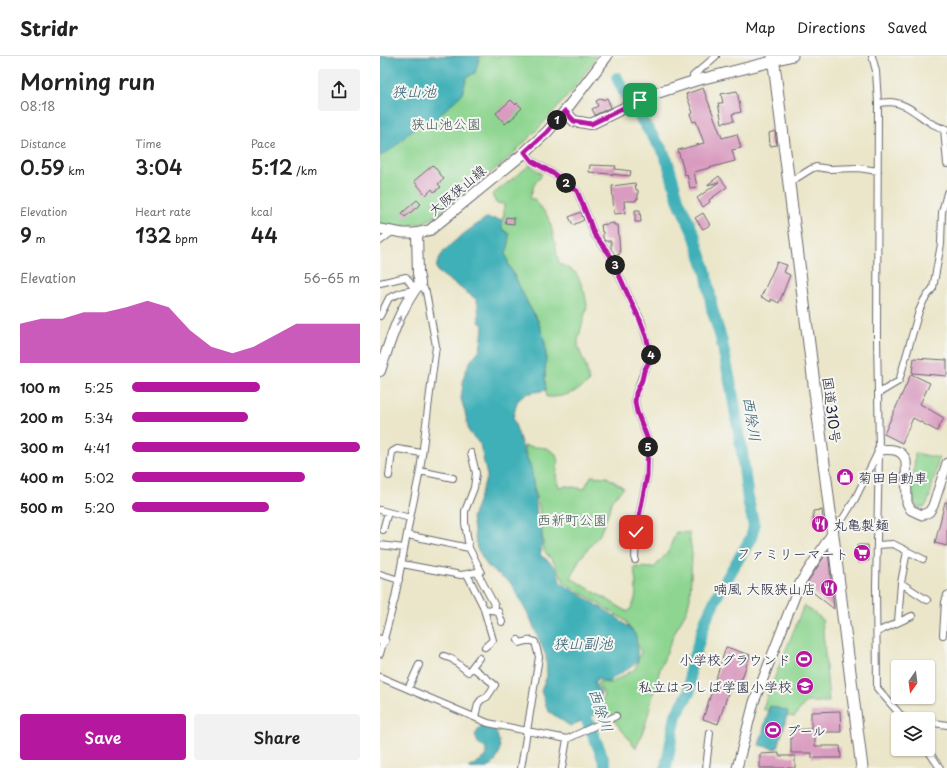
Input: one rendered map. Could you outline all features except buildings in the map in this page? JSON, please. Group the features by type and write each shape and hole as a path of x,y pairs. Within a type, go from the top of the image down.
{"highway":[{"name":"国道310号","path":"773,59 862,768"}],"main road":[{"name":"大阪狭山線","path":"417,233 430,230 525,152 547,132 607,56"},
{"path":"565,111 574,121 591,124 651,95 694,81 773,59"},
{"path":"380,368 392,335 418,287 417,233"}],"street":[{"path":"694,81 693,76 716,56"},
{"path":"773,59 793,56"},
{"path":"872,56 876,71 878,103 877,337 879,450 877,545 877,688 898,712"},
{"path":"878,103 890,102 908,106 936,127 946,128 947,164"},
{"path":"525,152 532,161 554,174 577,191 594,234 610,255 640,320 650,351 651,358 644,371 636,393 635,402 641,424 648,440 648,454 647,476 636,532 635,560"},
{"path":"789,181 816,167 829,169 858,168 878,171"},
{"path":"879,393 899,381 919,311 924,300 933,288 941,244 947,193"},
{"path":"380,229 403,233 417,233"},
{"path":"380,241 393,231"},
{"path":"380,283 406,277 426,292 436,346 420,471 394,604 382,641 380,654"},
{"path":"380,316 389,298 418,287"},
{"path":"879,450 891,449 904,456 906,460 907,503 911,510 922,515 929,512 933,506 947,463"},
{"path":"388,476 392,452 396,450 422,454"},
{"path":"737,768 754,702 800,583 855,499 879,450"},
{"path":"402,564 461,575 481,571 469,548 465,511 474,488 476,473 472,453"},
{"path":"420,471 453,478"},
{"path":"380,510 410,518"},
{"path":"383,530 388,512"},
{"path":"407,536 469,548"},
{"path":"877,545 893,544 923,559"},
{"path":"380,545 404,548"},
{"path":"898,622 901,583 907,551"},
{"path":"477,572 495,606"},
{"path":"380,574 399,580"},
{"path":"467,574 484,609 493,640 485,647"},
{"path":"901,583 927,600"},
{"path":"943,635 945,602 947,595"},
{"path":"484,609 498,611 502,622"},
{"path":"877,632 912,616"},
{"path":"518,640 520,643 530,640 535,642 539,657 521,768"},
{"path":"444,656 452,658 470,669 497,682 487,697 481,700 478,704 475,717"},
{"path":"464,678 479,658"},
{"path":"408,689 418,665"},
{"path":"380,677 488,723 567,738 616,716"},
{"path":"935,723 947,725"},
{"path":"706,768 710,734"},
{"path":"562,768 567,738"},
{"path":"932,756 940,768"}],"green space":[{"name":"狭山池公園","path":"380,56 597,56 572,91 537,130 509,158 442,212 423,223 400,227 380,224"},
{"path":"530,165 542,174 534,185 530,198 536,200 538,205 546,213 552,229 559,263 576,273 585,294 587,306 578,340 578,347 586,366 589,382 585,386 575,391 553,397 547,397 545,386 546,346 538,321 509,266 506,254 509,243 507,233 502,229 501,225 504,214 504,204 496,203 492,195"},
{"name":"西新町公園","path":"524,446 547,448 556,454 558,463 556,476 559,487 567,486 584,489 591,476 607,477 624,488 612,499 600,534 579,560 571,578 628,612 634,602 636,591 634,567 654,568 668,552 676,532 689,533 692,554 690,598 687,610 675,632 660,669 645,726 636,748 602,705 604,694 597,684 599,682 611,683 635,669 641,652 626,621 564,582 554,562 544,551 539,507"},
{"path":"915,453 939,458 929,499 925,507 917,507 912,499"},
{"name":"小学校グラウンド","path":"804,605 822,619 829,702 806,702 794,717 787,716 788,711 770,706 768,711 763,709"}],"water":[{"name":"狭山池","path":"380,56 480,56 475,73 467,77 462,94 429,125 423,122 392,149 380,156"},
{"name":"狭山副池","path":"486,218 502,220 502,229 509,234 509,243 506,254 509,266 538,321 544,339 546,355 546,390 525,394 517,402 513,418 526,458 531,467 537,519 541,531 542,542 540,555 554,566 560,582 616,617 632,630 636,636 638,660 635,664 614,677 608,683 597,679 594,683 601,693 596,703 604,711 570,726 548,711 541,691 547,676 546,656 530,618 510,582 488,567 477,548 472,518 487,476 480,444 469,432 461,399 464,376 469,363 480,349 483,325 479,322 478,304 476,299 438,272 437,265 440,258 454,242"},
{"name":"プール","path":"770,706 788,711 778,748 776,747 776,749 759,745"},
{"path":"483,723 493,726 500,746 499,754 496,761 488,768 468,768 486,757 486,749 478,743 475,735"}],"waterway":[{"name":"西除川","path":"617,78 627,98 662,150 668,163 678,199 695,237 707,276 712,309 721,338 732,391 748,500 754,526 751,538 720,590 706,619 690,670 690,691 676,715 666,768"},
{"name":"西除川","path":"581,705 601,752 606,768"}],"place":[{"name":"菊田自動車","path":"845,477"},
{"name":"丸亀製麺","path":"820,524"},
{"name":"ファミリーマート","path":"862,553"},
{"name":"喃風 大阪狭山店","path":"829,588"},
{"name":"小学校グラウンド","path":"804,659"},
{"name":"私立はつしば学園小学校","path":"805,686"},
{"name":"プール","path":"773,730"}],"route":[{"path":"636,532 642,506 648,461 648,440 643,430 635,402 636,393 644,371 651,358 646,336 610,255 594,234 577,191 554,174 532,161 525,152 547,132 565,111 574,121 591,124 640,100"}]}
